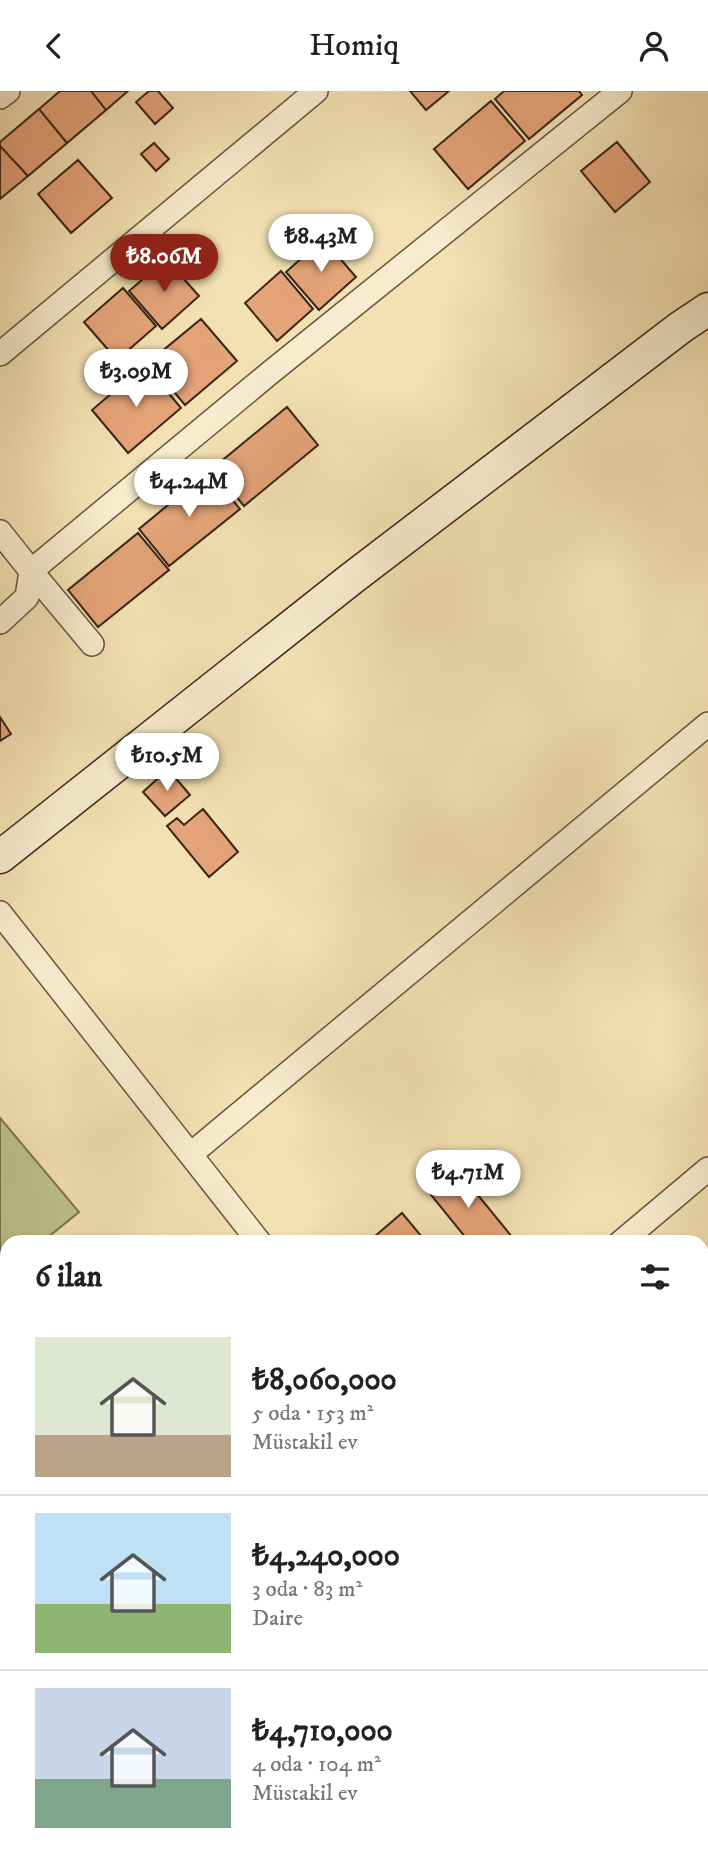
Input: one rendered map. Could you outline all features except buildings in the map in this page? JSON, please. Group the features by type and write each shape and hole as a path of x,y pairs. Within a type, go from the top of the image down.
{"street":[{"path":"0,97 8,91"},
{"path":"0,355 316,91"},
{"path":"0,622 27,597 30,571 271,372 620,91"},
{"path":"0,857 351,579 708,309"},
{"path":"0,532 92,644"},
{"path":"191,1154 708,724"},
{"path":"0,913 254,1235"},
{"path":"630,1235 708,1169"}],"green space":[{"path":"0,1118 79,1212 51,1235 0,1235"}]}
